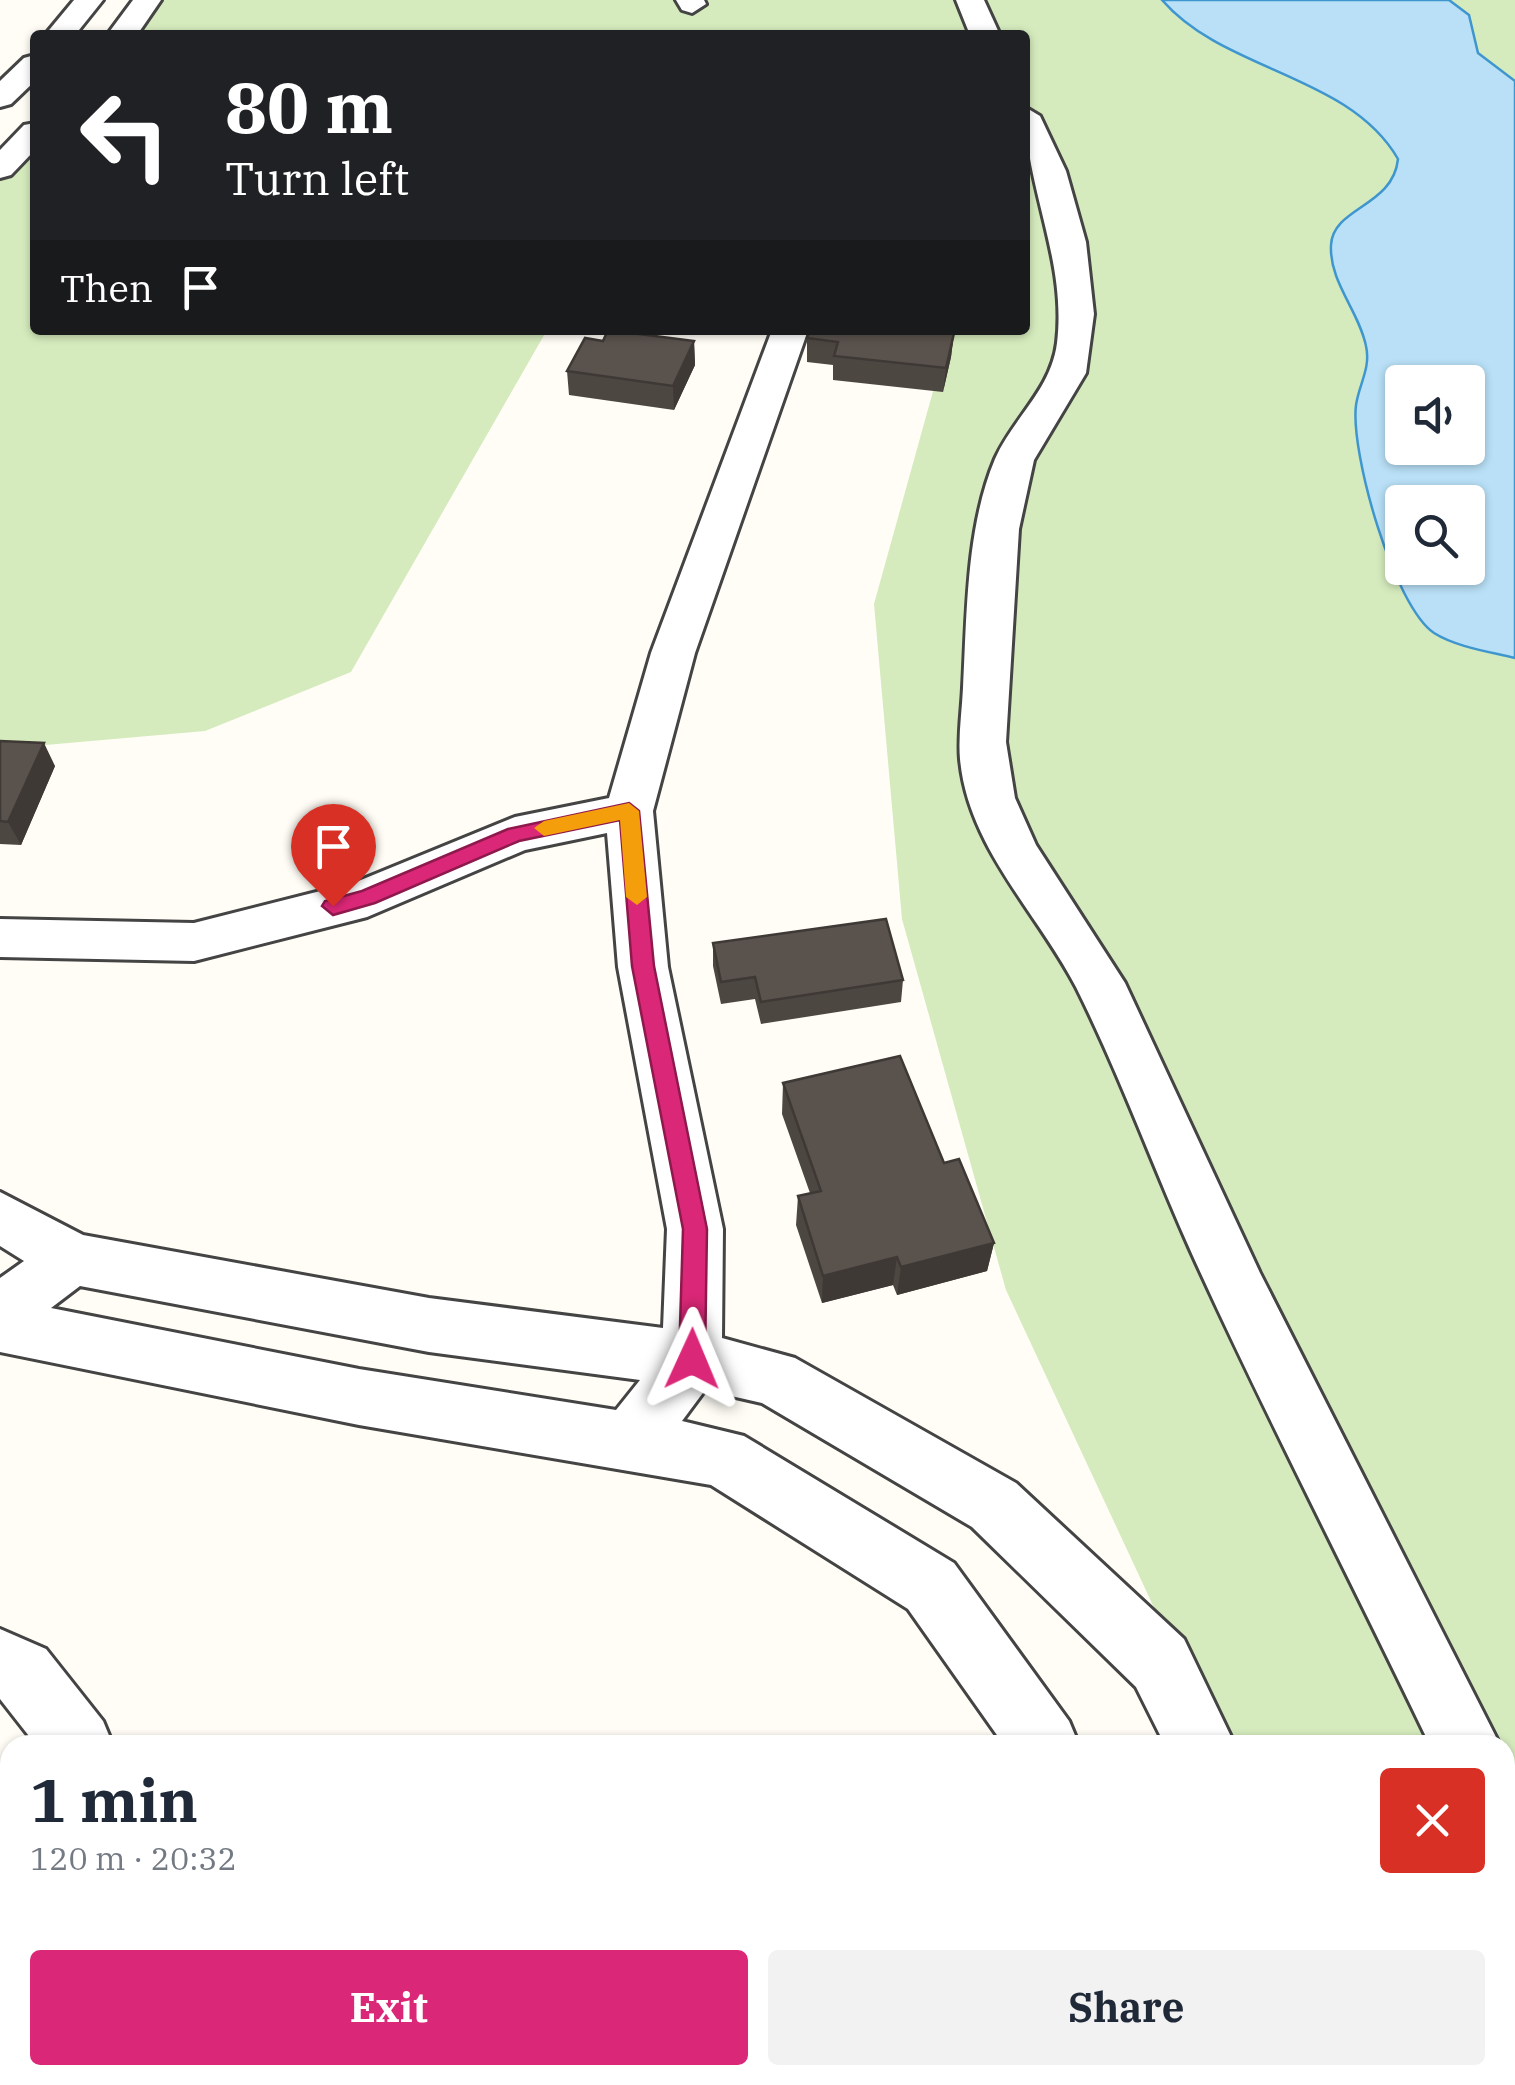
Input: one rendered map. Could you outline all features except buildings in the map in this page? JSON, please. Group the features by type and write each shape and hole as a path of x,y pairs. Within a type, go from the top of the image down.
{"street":[{"path":"64,30 89,0"},
{"path":"126,30 148,0"},
{"path":"970,0 983,30"},
{"path":"0,54 30,61"},
{"path":"0,98 30,67"},
{"path":"1030,124 1043,144 1057,198 1076,297 1076,343 1067,374 1011,468 1000,524 984,762 997,813 1020,867 1097,979 1240,1293 1461,1735"},
{"path":"0,168 30,137"},
{"path":"632,1439 692,1359 695,1229 643,966 629,811 674,653 788,335"},
{"path":"0,938 194,942 367,898 515,834 629,811"},
{"path":"0,1217 72,1259 429,1325 692,1359 774,1378 994,1505 1160,1664 1196,1735"},
{"path":"0,1312 72,1259"},
{"path":"0,1325 359,1397 632,1439 722,1457 931,1586 1038,1735"},
{"path":"0,1662 22,1674 70,1735"}],"green space":[{"path":"154,0 1515,0 1515,1735 1213,1735 1006,1290 902,919 874,604 949,335 1030,335 1030,30 133,30"},
{"path":"30,147 30,335 544,335 351,672 205,731 0,749 0,179"}],"water":[{"path":"1162,0 1449,0 1469,15 1478,53 1515,81 1515,658 1474,649 1434,633 1419,617 1400,585 1485,585 1485,485 1385,485 1385,547 1367,491 1356,427 1366,346 1339,284 1331,245 1342,222 1386,187 1398,159 1376,131 1349,108 1188,24"}],"slow traffic":[{"path":"544,828 629,811 637,897"}],"route":[{"path":"333,906 367,898 515,834 629,811 643,966 695,1229 692,1359"}]}
